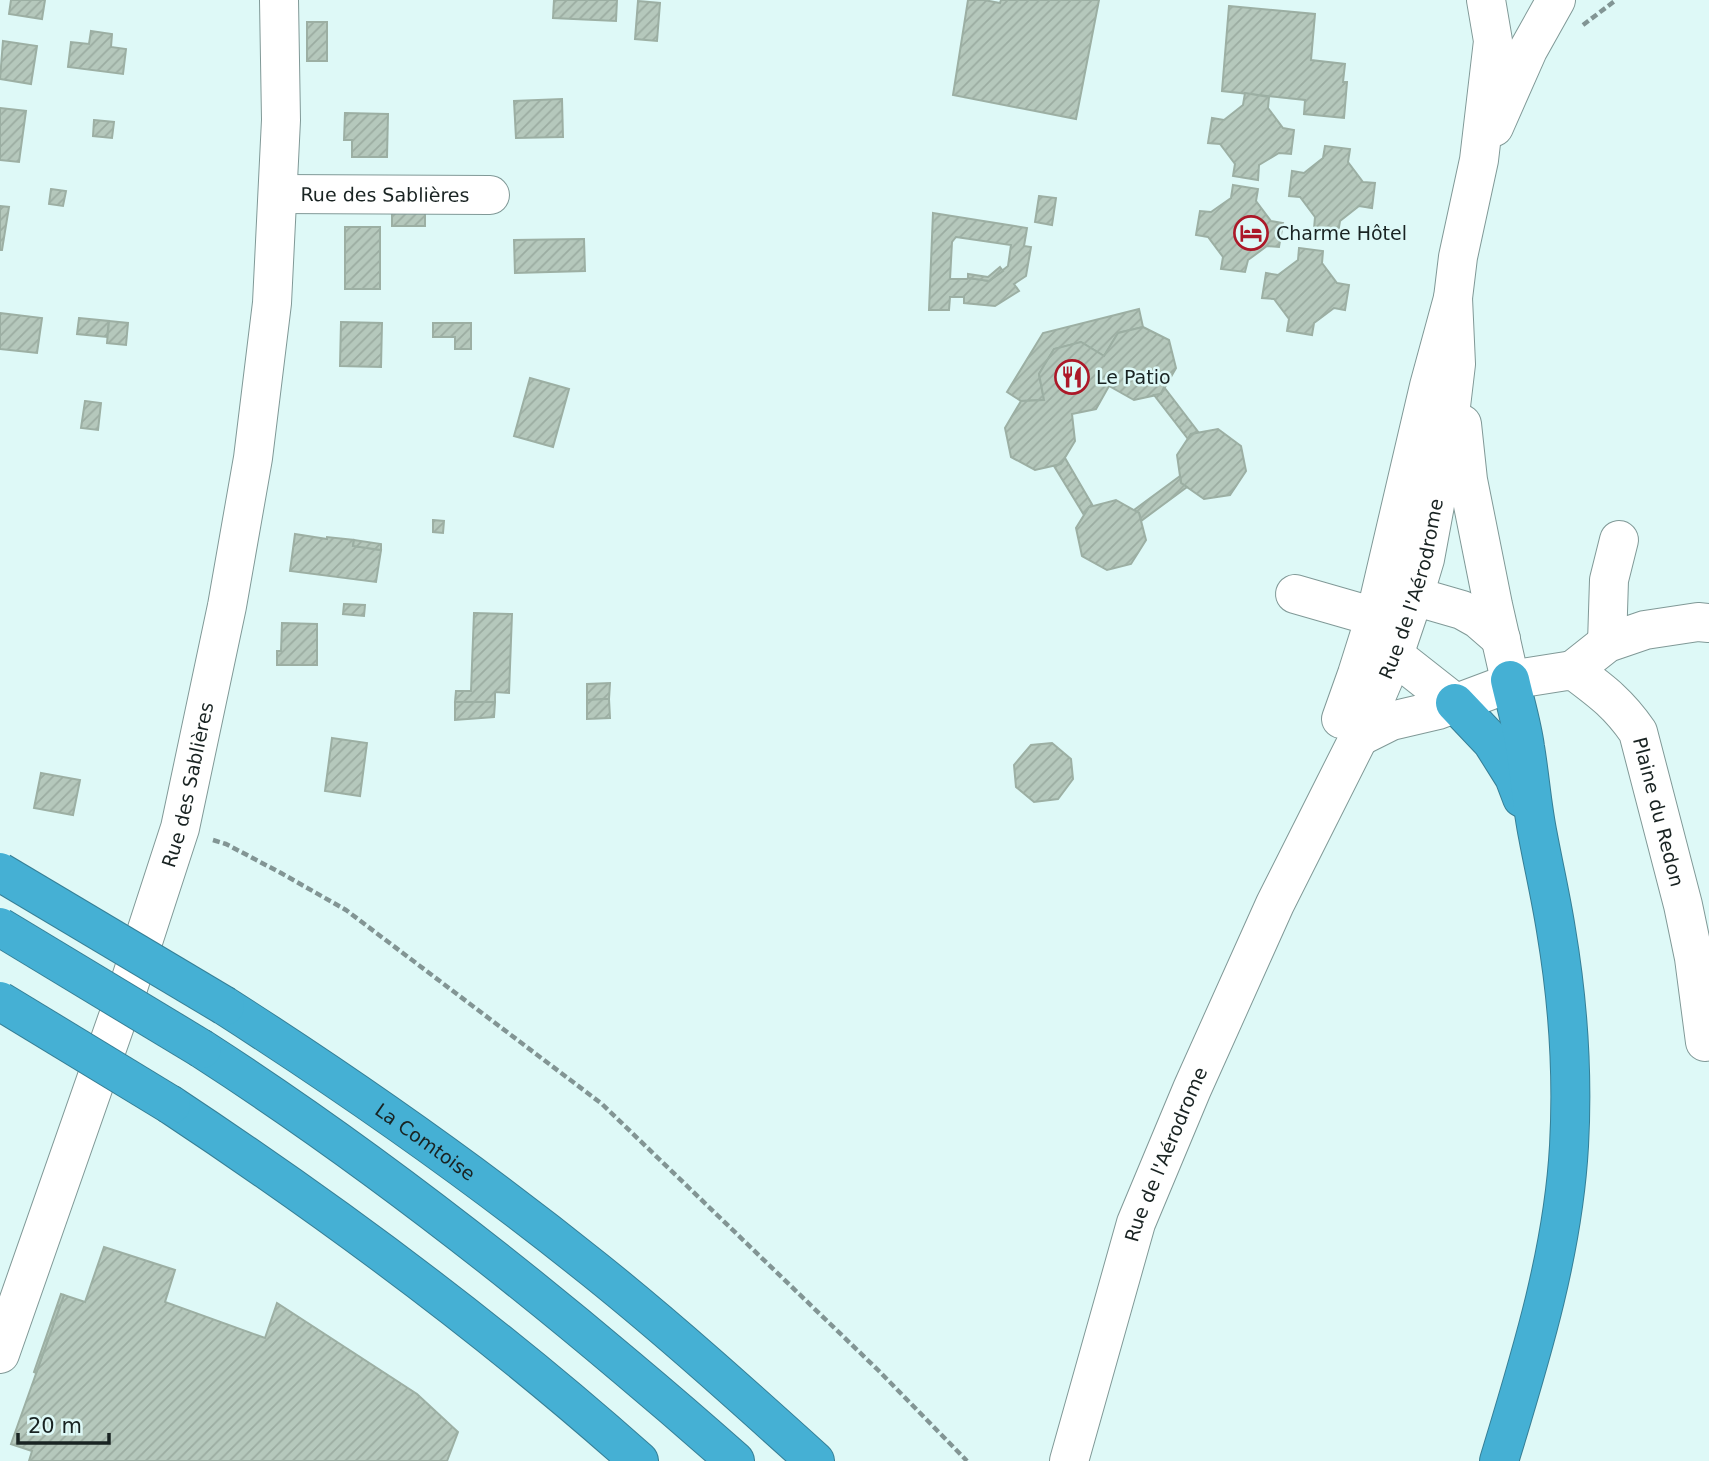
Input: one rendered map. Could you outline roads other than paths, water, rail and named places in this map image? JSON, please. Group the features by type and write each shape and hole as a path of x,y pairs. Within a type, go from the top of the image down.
{"highway":[{"path":"1499,1461 1543,1308 1557,1240 1569,1148 1570,1091 1563,975 1525,745 1510,680"},
{"path":"1455,703 1492,742 1514,777 1538,835"},
{"name":"La Comtoise","path":"0,872 225,1006 375,1106 529,1219 670,1332 815,1461"},
{"path":"0,928 202,1049 301,1115 503,1265 735,1461"},
{"path":"0,1001 171,1105 321,1208 419,1281 639,1461"}],"street":[{"name":"Rue des Sablières","path":"0,1354 127,991 180,828 227,606 253,458 272,303 281,120 279,0"},
{"name":"Rue de l'Aérodrome","path":"1069,1461 1136,1223 1192,1088 1296,861 1359,737 1386,622 1429,386 1453,298 1458,257 1479,160 1493,41 1486,0"},
{"name":"Rue de l'Aérodrome","path":"1479,160 1528,50 1556,0"},
{"name":"Rue des Sablières","path":"278,194 490,195"},
{"name":"Rue de l'Aérodrome","path":"1296,861 1335,734 1357,674 1425,559 1447,440 1456,364 1453,298"},
{"path":"1456,364 1468,480 1510,680"},
{"path":"1607,643 1609,580 1619,540"},
{"path":"1295,594 1386,622 1455,703"},
{"path":"1386,622 1424,599 1462,610 1478,619 1501,639"},
{"path":"1359,737 1391,721 1438,710 1502,686 1510,680 1573,670 1607,643 1645,629 1709,623"},
{"name":"Plaine du Redon","path":"1573,670 1623,711 1638,732 1696,906 1694,958 1706,1042"}],"place":[{"name":"Charme Hôtel","path":"1251,233"},
{"name":"Le Patio","path":"1072,377"}]}
